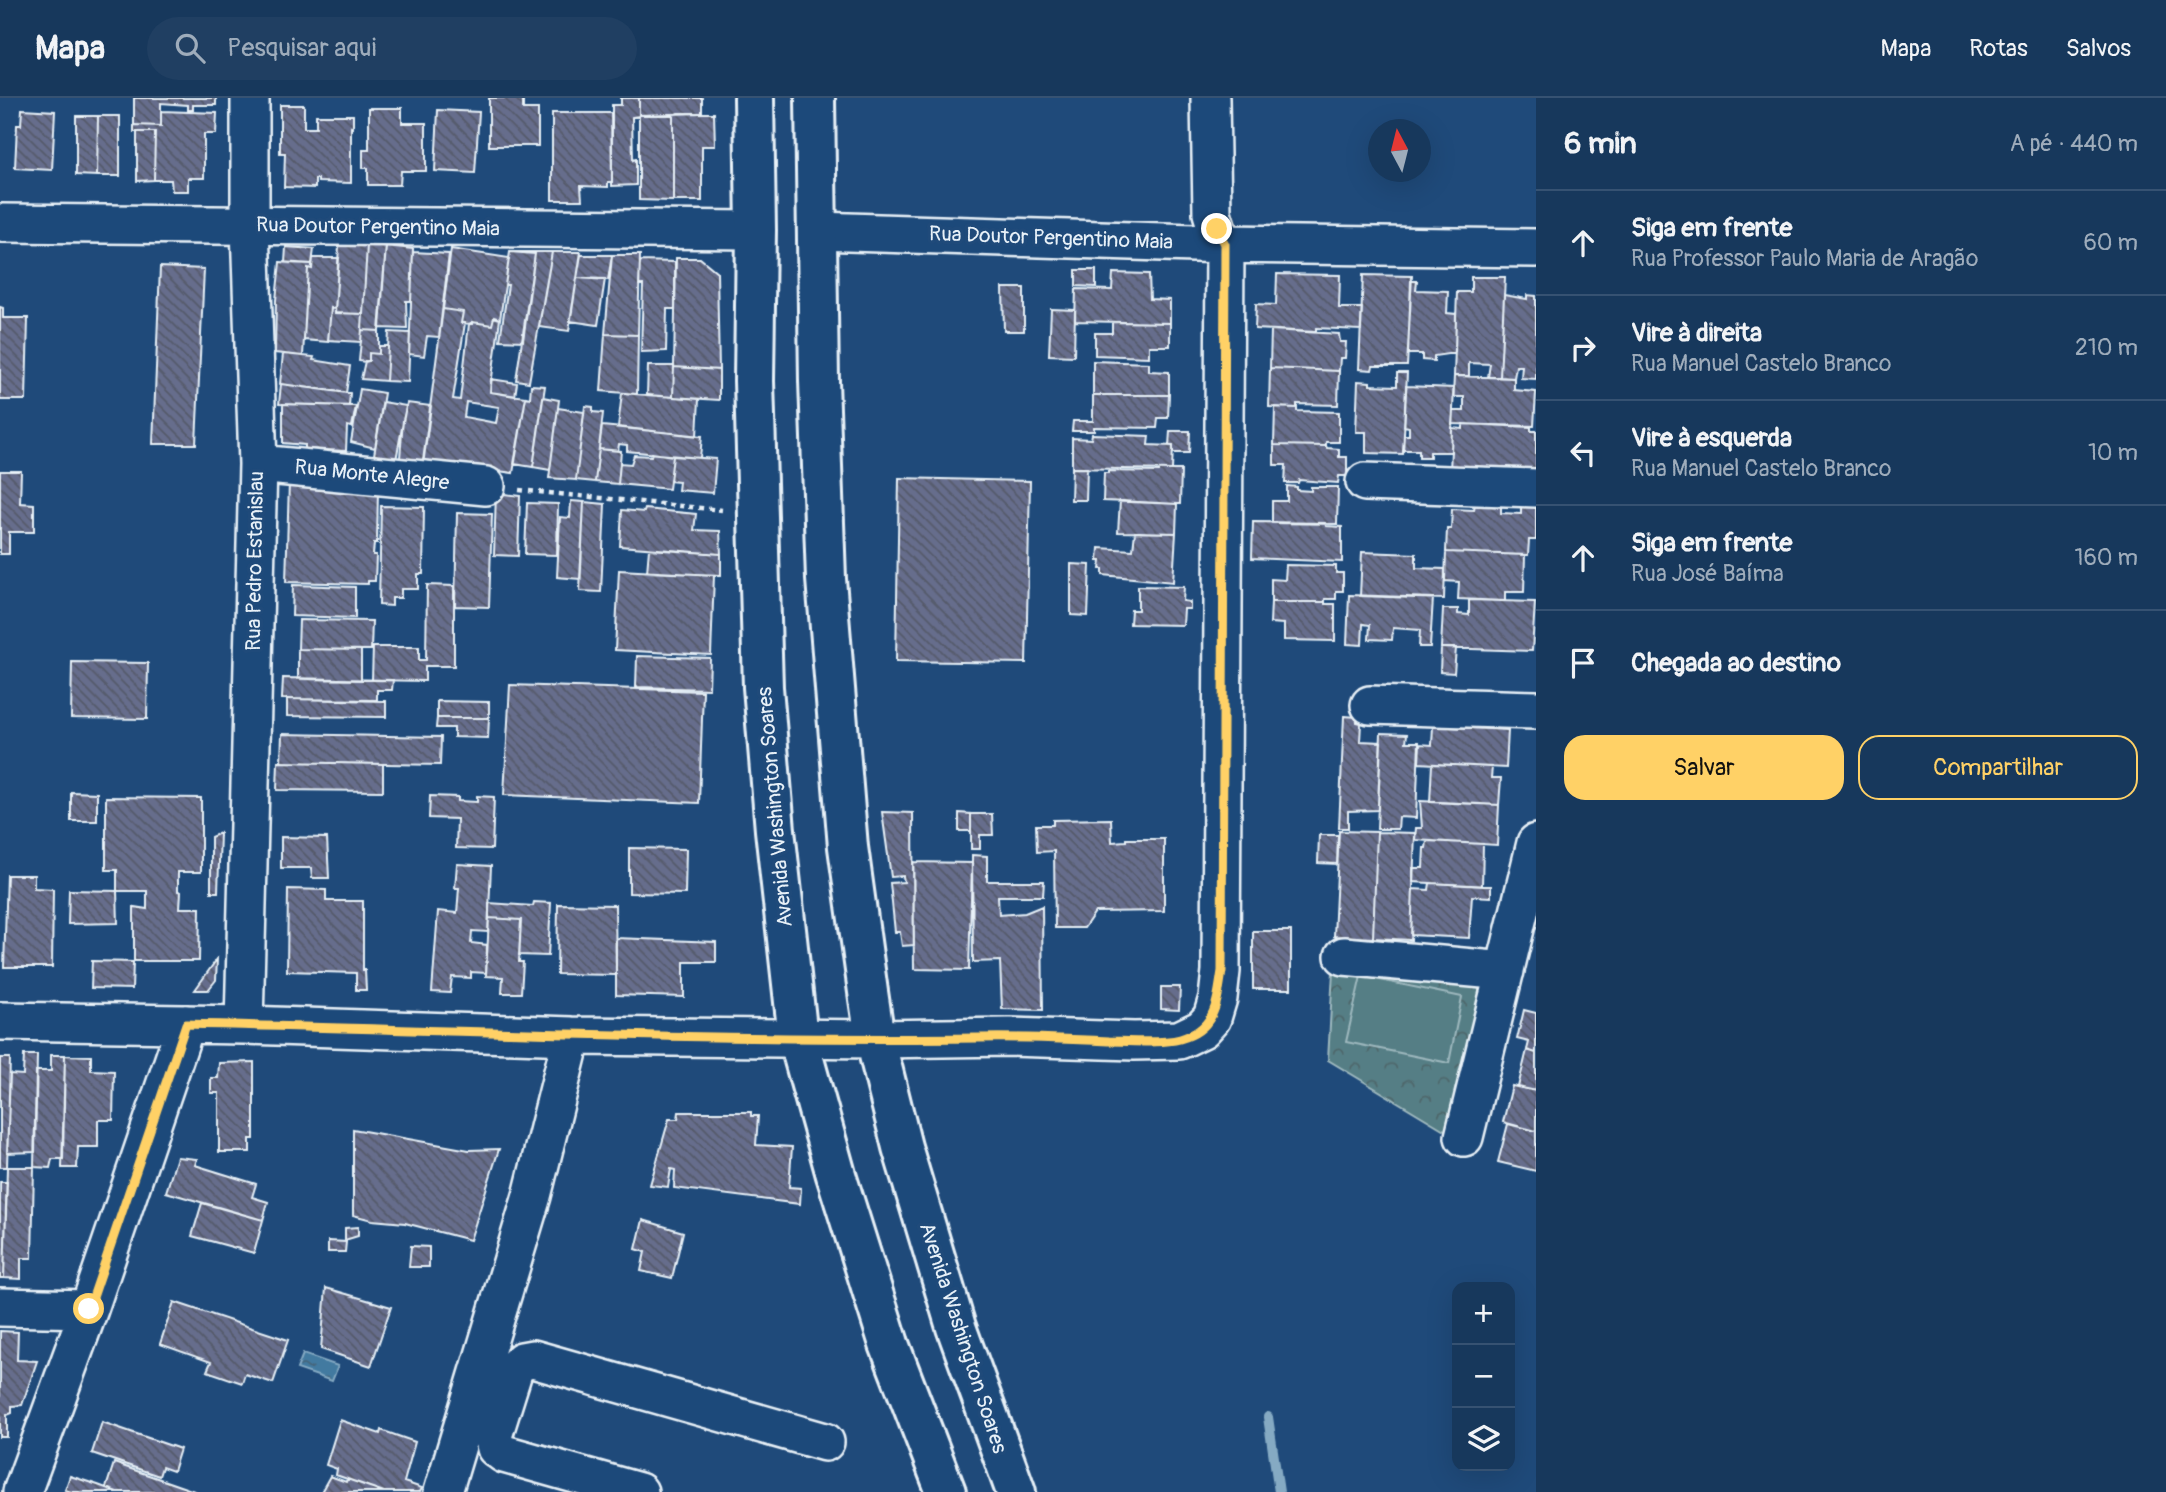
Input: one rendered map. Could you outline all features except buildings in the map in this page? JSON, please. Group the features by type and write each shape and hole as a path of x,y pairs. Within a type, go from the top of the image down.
{"highway":[{"name":"Avenida Washington Soares","path":"754,98 754,381 763,687 798,1038 832,1163 889,1344 946,1492"},
{"name":"Avenida Washington Soares","path":"815,98 819,381 826,579 848,847 875,1039 902,1147 956,1328 1016,1492"}],"street":[{"name":"Rua Pedro Estanislau","path":"244,1025 258,464 250,226 250,98"},
{"path":"0,1021 244,1025 572,1036 1134,1041 1179,1040 1202,1029 1212,1017 1222,971 1225,244 1212,213 1210,98"},
{"name":"Rua Doutor Pergentino Maia","path":"0,223 756,230"},
{"name":"Rua Doutor Pergentino Maia","path":"817,231 1225,244 1536,248"},
{"name":"Rua Monte Alegre","path":"258,464 486,486"},
{"path":"1365,482 1536,488"},
{"path":"1370,705 1536,710"},
{"path":"1464,1137 1536,843"},
{"path":"1344,956 1505,971"},
{"path":"22,1492 89,1309 186,1024"},
{"path":"443,1492 532,1196 572,1036"},
{"path":"0,1307 89,1309"},
{"path":"639,1492 504,1454 496,1448 492,1436 514,1369 522,1361 533,1359 825,1442"}],"path":[{"path":"486,486 758,514"}],"green space":[{"path":"1333,971 1479,986 1446,1131 1328,1060"},
{"path":"1361,976 1462,997 1449,1063 1346,1042"}],"water":[{"path":"303,1354 338,1366 332,1381 297,1369"}],"waterway":[{"path":"1268,1417 1279,1492"}],"route":[{"path":"89,1309 186,1024 572,1036 1134,1041 1179,1040 1202,1029 1212,1017 1222,971 1225,244 1217,229"}]}
